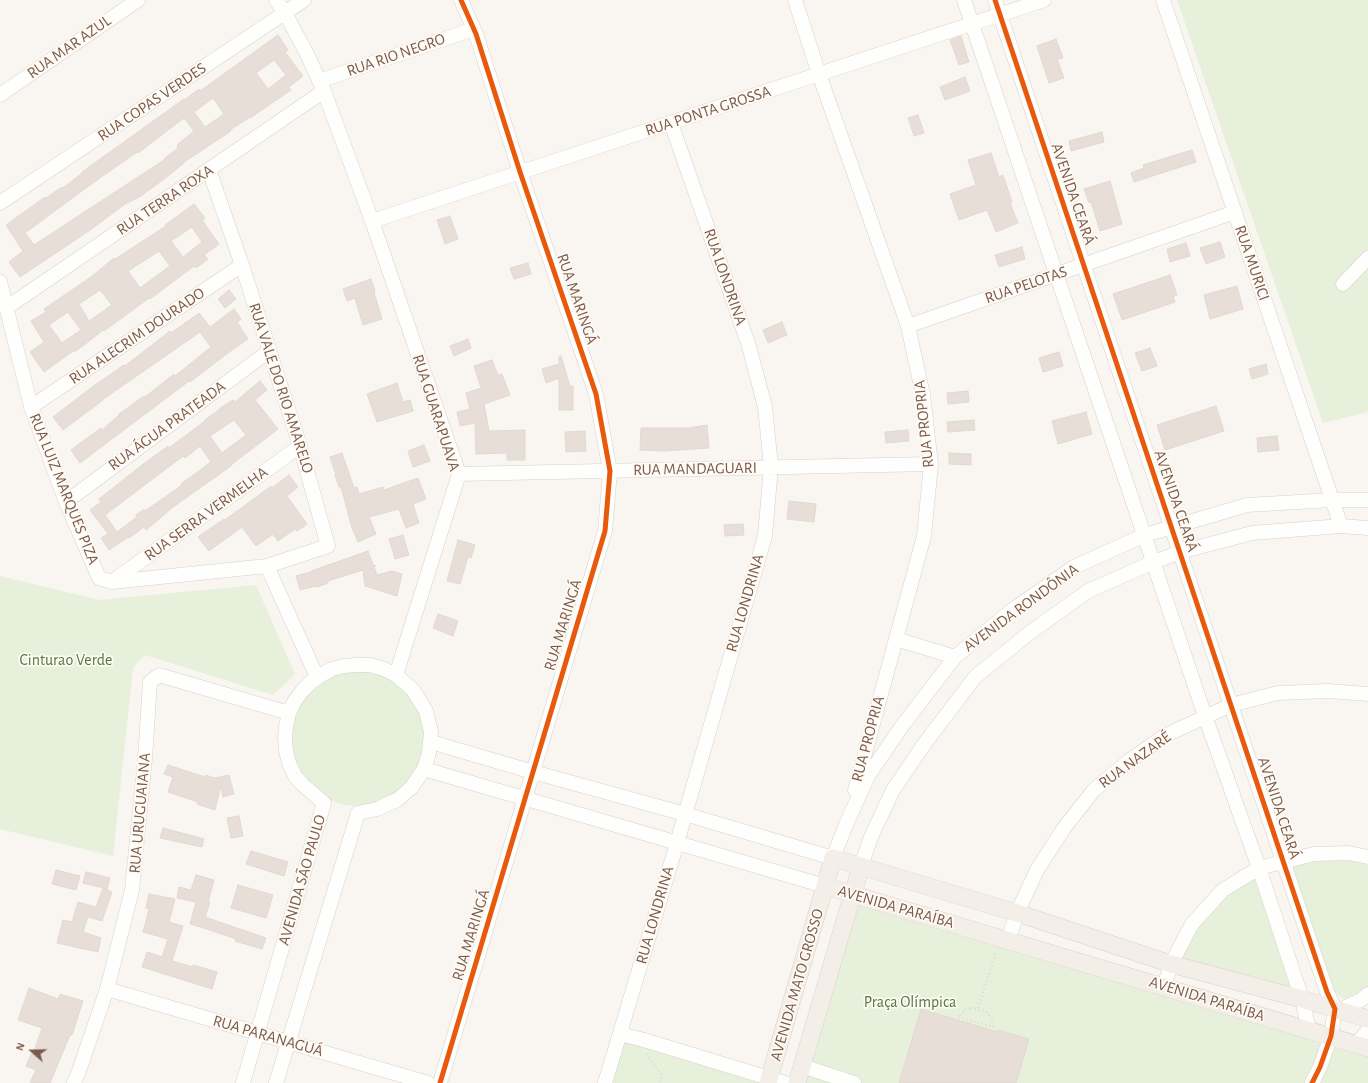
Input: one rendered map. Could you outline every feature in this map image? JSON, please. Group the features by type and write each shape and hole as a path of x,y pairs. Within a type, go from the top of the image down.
{"main road":[{"name":"AVENIDA PARAÍBA","path":"833,858 1017,913 1171,964 1302,999 1368,1019"},
{"name":"AVENIDA RONDÔNIA","path":"825,886 833,858"},
{"name":"AVENIDA RONDÔNIA","path":"852,894 861,866"},
{"name":"AVENIDA PARAÍBA","path":"825,886 1362,1046"},
{"name":"AVENIDA MATO GROSSO","path":"774,1081 825,886"},
{"name":"AVENIDA MATO GROSSO","path":"797,1083 852,894"}],"street":[{"name":"RUA MAR AZUL","path":"0,95 138,0"},
{"name":"RUA GUARAPUAVA","path":"276,0 285,14 322,86 372,221 459,474 396,675"},
{"name":"RUA COPAS VERDES","path":"0,203 304,0"},
{"name":"RUA MARINGÁ","path":"440,1083 605,531 610,470 596,394 520,172 474,29 461,0"},
{"name":"RUA PROPRIA","path":"795,0 818,74 908,326 924,395 931,464 924,536 845,827"},
{"path":"964,0 1144,535 1259,868 1302,999 1309,1030"},
{"name":"AVENIDA CEARÁ","path":"995,0 1283,861 1328,992 1337,1010"},
{"name":"RUA PONTA GROSSA","path":"372,221 1044,0"},
{"name":"RUA MURICI","path":"1164,0 1341,526"},
{"name":"RUA RIO NEGRO","path":"322,86 474,29"},
{"name":"RUA TERRA ROXA","path":"6,308 209,170 322,86"},
{"name":"RUA LONDRINA","path":"605,1083 677,843 765,536 771,468 765,407 749,346 671,123"},
{"name":"RUA VALE DO RIO AMARELO","path":"209,170 242,265 300,446 328,546 267,566"},
{"name":"RUA PELOTAS","path":"908,326 1235,212"},
{"path":"1343,284 1368,258"},
{"name":"RUA ALECRIM DOURADO","path":"31,407 242,265"},
{"name":"RUA LUIZ MARQUES PIZA","path":"0,282 31,407 66,502 99,578 112,582 267,566"},
{"name":"RUA ÁGUA PRATEADA","path":"66,502 269,351"},
{"name":"RUA SERRA VERMELHA","path":"112,582 300,446"},
{"name":"RUA MANDAGUARI","path":"459,474 931,464"},
{"name":"AVENIDA RONDÔNIA","path":"833,858 868,776 902,726 955,657 1011,611 1074,567 1144,535 1247,505 1332,500 1368,500"},
{"name":"AVENIDA RONDÔNIA","path":"861,866 871,837 893,790 924,743 975,676 1028,634 1088,591 1180,552 1252,533 1341,526 1368,528"},
{"path":"267,566 317,677"},
{"path":"896,639 955,657"},
{"name":"AVENIDA SÃO PAULO","path":"242,1083 324,803 302,785 295,776 289,763 285,738 289,713 294,702 302,691 317,677 332,669 344,666 357,664 370,665 384,669 396,675 413,690 426,711 431,732 430,753 424,769 412,787 396,800 377,809 358,813 276,1083"},
{"name":"RUA URUGUAIANA","path":"74,1083 107,989 132,890 145,759 150,682 159,675 289,713"},
{"name":"RUA NAZARÉ","path":"1005,939 1037,870 1064,828 1094,790 1130,760 1166,735 1231,705 1278,693 1328,691 1368,694"},
{"name":"AVENIDA PARAÍBA","path":"431,742 685,814 833,858"},
{"name":"AVENIDA PARAÍBA","path":"424,769 825,886"},
{"path":"1164,987 1171,964 1192,924 1224,890 1259,868 1283,861 1314,854 1348,853 1368,857"},
{"name":"RUA PARANAGUÁ","path":"107,989 428,1083"},
{"path":"1312,1083 1320,1067 1331,1036 1337,1010 1361,1000 1368,994"},
{"path":"1362,1046 1368,1030"},
{"path":"620,1034 644,1040 774,1081"},
{"path":"802,1066 854,1083"}],"path":[{"path":"978,1008 1005,939"},
{"path":"978,1008 990,1014 993,1027 958,1017 966,1009 978,1008"},
{"path":"644,1040 648,1056 662,1076 659,1083"}],"green space":[{"path":"1177,0 1368,0 1368,412 1323,423"},
{"name":"Cinturao Verde","path":"0,576 99,600 256,585 295,674 273,695 145,655 133,668 113,856 0,829"},
{"path":"351,670 365,670 384,675 396,681 411,695 421,712 425,725 425,751 421,764 415,776 401,791 396,795 378,803 365,806 351,806 332,801 320,795 305,781 301,776 293,758 290,745 290,731 295,712 301,700 315,685 320,681 338,673"},
{"path":"1346,857 1368,864 1368,988 1344,999 1329,988 1291,861"},
{"path":"1255,876 1293,990 1177,959 1195,927 1224,895"},
{"name":"Praça Olímpica","path":"854,902 1368,1050 1368,1083 801,1083"},
{"path":"622,1041 642,1047 764,1083 608,1083"}],"building":[{"path":"278,35 288,50 285,52 303,76 289,87 291,90 184,162 141,196 125,204 93,228 20,277 9,262 23,251 6,225 45,197 46,198 62,187 63,188 82,172 184,99 199,89 200,91","holes":["274,60 286,75 268,89 256,73","213,98 224,114 205,127 194,112","184,118 194,131 177,145 178,148 164,160 34,245 25,233 90,185 137,152 138,153"]},
{"path":"961,36 969,62 959,65 950,40"},
{"path":"1056,39 1063,58 1057,59 1064,78 1049,83 1037,46"},
{"path":"965,77 970,91 945,100 940,87"},
{"path":"918,115 924,133 914,136 908,118"},
{"path":"1102,132 1104,142 1071,151 1069,141"},
{"path":"1192,150 1196,162 1134,182 1131,173 1144,168 1143,165"},
{"path":"991,153 999,177 1003,175 1012,202 1010,203 1018,223 996,232 987,210 959,220 950,194 976,185 968,160"},
{"path":"1110,181 1122,224 1100,231 1091,202 1089,203 1084,189"},
{"path":"194,204 205,218 202,220 219,244 204,255 208,259 196,268 194,266 150,299 149,298 44,372 30,352 44,342 31,321 46,312 44,309 91,277 114,258 115,259 166,226 165,225","holes":["192,227 202,242 183,257 171,241","159,251 170,266 140,288 128,271","100,290 112,305 89,321 79,304","68,312 81,330 62,343 49,325"]},
{"path":"450,216 458,239 445,244 437,220"},
{"path":"1220,242 1225,257 1206,264 1200,248"},
{"path":"1186,243 1190,256 1170,262 1167,249"},
{"path":"1022,247 1025,259 999,267 995,255"},
{"path":"528,263 531,274 514,279 510,268"},
{"path":"1170,275 1177,295 1173,297 1175,302 1122,320 1113,294"},
{"path":"371,279 382,319 363,325 355,298 347,301 343,289"},
{"path":"1237,286 1243,309 1210,319 1204,295"},
{"path":"229,290 236,299 225,308 218,299"},
{"path":"234,309 241,319 237,322 248,339 190,382 189,381 80,463 71,450 101,428 102,430 119,414 144,396 145,397 174,374 175,376 211,347 200,332 102,400 63,430 53,417 92,387 124,365 125,366 170,331 171,333 199,313 210,327"},
{"path":"782,322 787,335 768,343 763,330"},
{"path":"468,339 471,348 454,356 450,346"},
{"path":"1150,348 1157,366 1142,371 1135,353"},
{"path":"1059,352 1063,366 1043,372 1039,358"},
{"path":"561,356 570,386 573,386 573,410 559,410 559,378 546,383 542,369 559,364 559,357"},
{"path":"492,360 498,375 502,374 510,395 484,404 489,431 525,430 525,460 507,460 507,453 476,454 475,423 460,426 457,412 470,409 466,393 481,388 474,366"},
{"path":"1266,364 1268,374 1252,379 1249,369"},
{"path":"260,381 267,390 255,400 278,429 231,466 173,507 146,530 144,527 109,550 101,538 108,534 90,510 101,502 99,499 142,465 168,446 169,448 205,421 220,408 233,400 235,402","holes":["234,420 246,435 222,453 210,436","200,446 211,462 145,511 144,509 136,515 137,517 117,532 105,515 183,456 185,458"]},
{"path":"397,383 403,402 410,400 413,411 377,422 367,394"},
{"path":"968,391 969,402 948,404 947,393"},
{"path":"1216,406 1224,431 1165,450 1157,425"},
{"path":"1086,412 1092,434 1058,444 1052,421"},
{"path":"974,420 975,430 948,432 947,422"},
{"path":"707,425 709,448 664,451 640,450 641,428 689,428"},
{"path":"908,430 909,441 886,443 885,432"},
{"path":"585,431 586,451 566,452 565,432"},
{"path":"1277,436 1279,450 1258,452 1257,438"},
{"path":"424,445 430,461 413,467 408,451"},
{"path":"342,453 354,488 357,487 359,494 383,487 384,490 418,478 426,499 413,504 419,523 406,528 399,509 369,517 376,534 358,542 352,528 341,487 339,487 330,457"},
{"path":"949,453 971,454 971,465 949,464"},
{"path":"289,475 298,487 287,496 307,524 297,531 295,529 278,541 273,534 256,546 242,527 209,551 198,537"},
{"path":"789,501 816,504 814,522 787,519"},
{"path":"743,524 744,535 725,536 724,525"},
{"path":"403,535 409,555 395,559 389,539"},
{"path":"458,540 475,545 471,558 468,557 460,584 447,581"},
{"path":"368,551 373,565 376,566 374,567 377,575 392,571 402,574 397,596 365,586 363,570 328,581 328,583 317,587 300,590 296,576"},
{"path":"438,614 458,621 453,636 433,628"},
{"path":"168,765 205,777 206,775 214,778 229,775 234,794 223,797 221,785 215,810 197,804 198,802 168,792 173,777 164,774"},
{"path":"239,816 243,836 231,838 227,818"},
{"path":"163,828 204,839 202,847 160,838"},
{"path":"251,851 288,862 284,876 246,864"},
{"path":"56,870 80,876 76,890 52,884"},
{"path":"86,872 110,878 107,889 83,883"},
{"path":"196,875 214,880 208,902 210,902 205,917 266,938 262,949 235,941 236,939 190,924 196,902 177,898 179,887 191,890"},
{"path":"238,885 273,895 266,918 231,908"},
{"path":"103,888 112,892 102,921 88,917 83,932 101,938 98,952 57,943 63,920 72,922 78,902 96,907"},
{"path":"149,894 175,899 169,922 183,926 172,961 217,972 212,989 142,967 147,952 162,957 168,939 143,932 149,909 146,908"},
{"path":"29,988 58,999 60,994 83,1001 72,1035 70,1035 50,1083 30,1083 36,1070 26,1066 31,1054 33,1054 42,1028 18,1020"},
{"path":"921,1009 997,1032 998,1030 1029,1039 1016,1083 899,1083"}],"cycle path":[{"path":"440,1083 605,531 610,471 596,394 520,172 476,34 461,0"},
{"path":"995,0 1327,992 1335,1009 1331,1036 1320,1067 1312,1083"}]}
